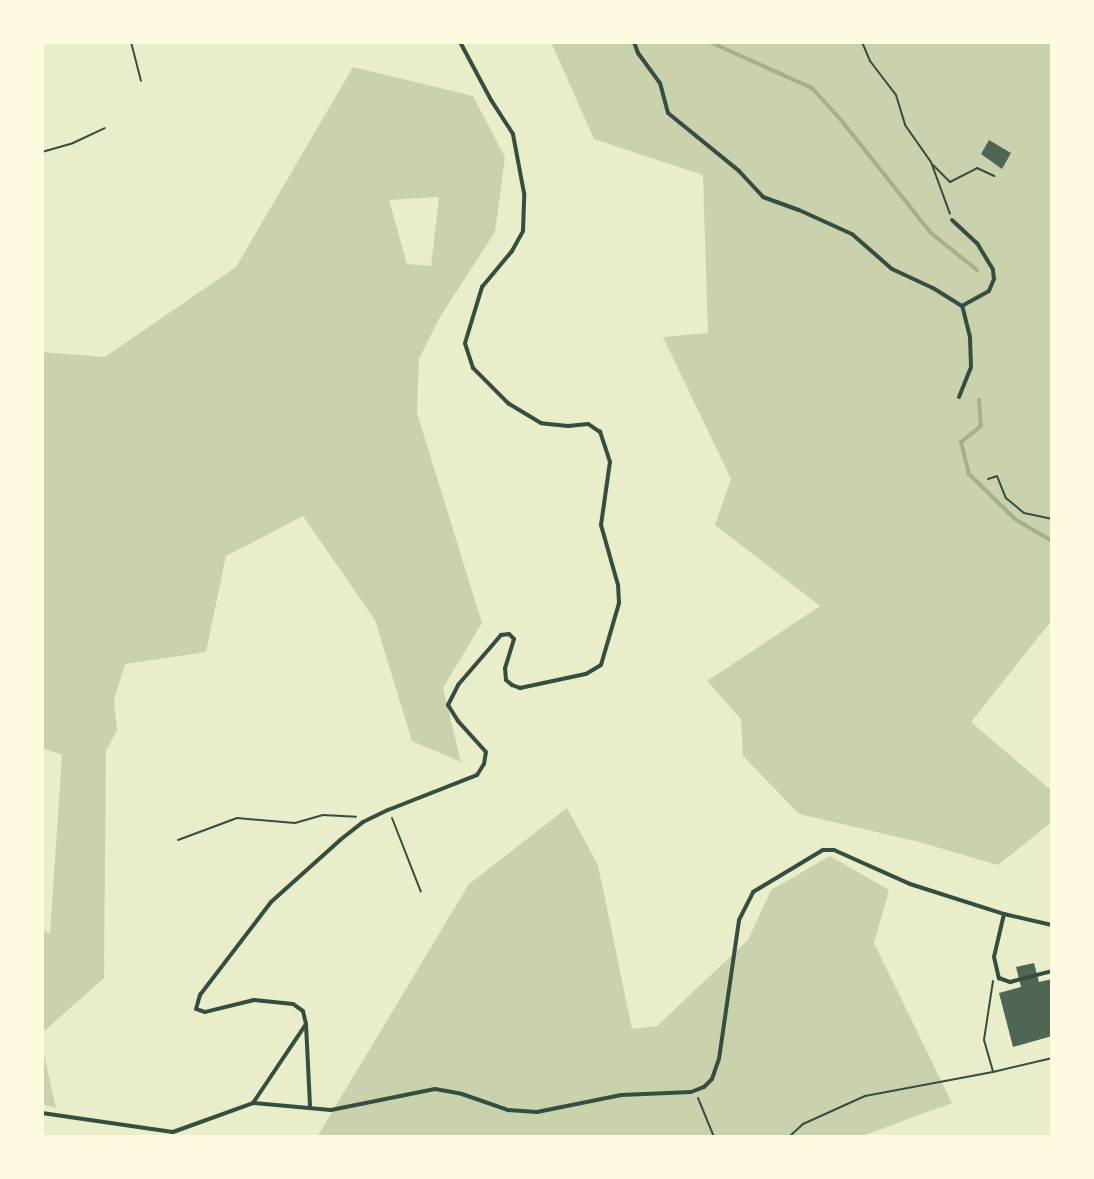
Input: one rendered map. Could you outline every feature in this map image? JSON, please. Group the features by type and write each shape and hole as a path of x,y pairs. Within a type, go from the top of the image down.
{"lane":[{"path":"310,1107 306,1024 303,1011 293,1004 254,1000 205,1012 196,1009 200,995 271,902 363,822 477,775 484,764 486,752 458,721 448,705 458,685 501,635 509,634 514,639 505,669 506,680 512,686 520,688 586,674 601,665 619,603 618,585 601,525 610,462 600,432 588,424 568,426 541,423 509,404 473,368 465,343 482,287 512,251 523,231 524,193 513,134 491,100 460,42"},
{"path":"634,42 638,53 660,83 668,113 739,171 763,197 799,210 852,234 892,268 933,288 962,306 970,337 971,367 959,397"},
{"path":"952,220 977,243 993,270 989,291 962,306"},
{"path":"42,1113 173,1132 253,1103 331,1110 435,1089 462,1094 508,1110 537,1112 621,1095 698,1089 712,1079 719,1059 739,920 753,892 823,850 834,850 910,884 1004,914 1052,925"},
{"path":"1004,914 994,957 999,978 1010,982 1052,971"},
{"path":"253,1103 306,1024"}],"path":[{"path":"131,42 141,81"},
{"path":"862,42 870,61 896,95 905,125 931,162 950,182 976,168 994,176"},
{"path":"42,152 105,129"},
{"path":"931,162 952,220"},
{"path":"988,479 997,476 1006,498 1024,513 1052,519"},
{"path":"388,810 421,892"},
{"path":"178,840 237,818 295,823 323,815 354,816 363,822"},
{"path":"993,1072 984,1040 996,973"},
{"path":"789,1137 803,1124 865,1096 993,1072 1052,1058"},
{"path":"698,1089 698,1100 714,1137"}],"green space":[{"path":"551,42 1052,42 1052,620 971,722 1052,791 1052,822 998,865 919,842 799,814 743,756 741,719 707,681 820,606 715,525 731,479 663,337 708,333 703,175 594,139"},
{"path":"353,67 473,96 505,157 495,232 440,317 419,359 417,413 482,623 443,688 461,762 412,741 375,620 303,516 226,556 206,652 125,664 114,700 117,730 106,751 104,978 42,1033 42,929 50,934 62,755 42,748 42,352 105,357 236,267","holes":["439,198 431,266 407,264 389,200"]},
{"path":"567,808 598,865 632,1029 657,1026 748,940 771,890 830,856 889,890 874,943 952,1103 859,1137 317,1137 469,884"},
{"path":"42,1046 56,1108 42,1104"}],"building":[{"path":"989,140 1011,153 1002,169 981,154"},
{"path":"1034,963 1039,982 1052,979 1052,1036 1013,1047 999,993 1021,987 1016,967"}],"waterway":[{"path":"710,42 812,88 841,120 931,233 977,270"},
{"path":"979,400 981,426 961,442 969,474 1015,519 1052,541"}]}
